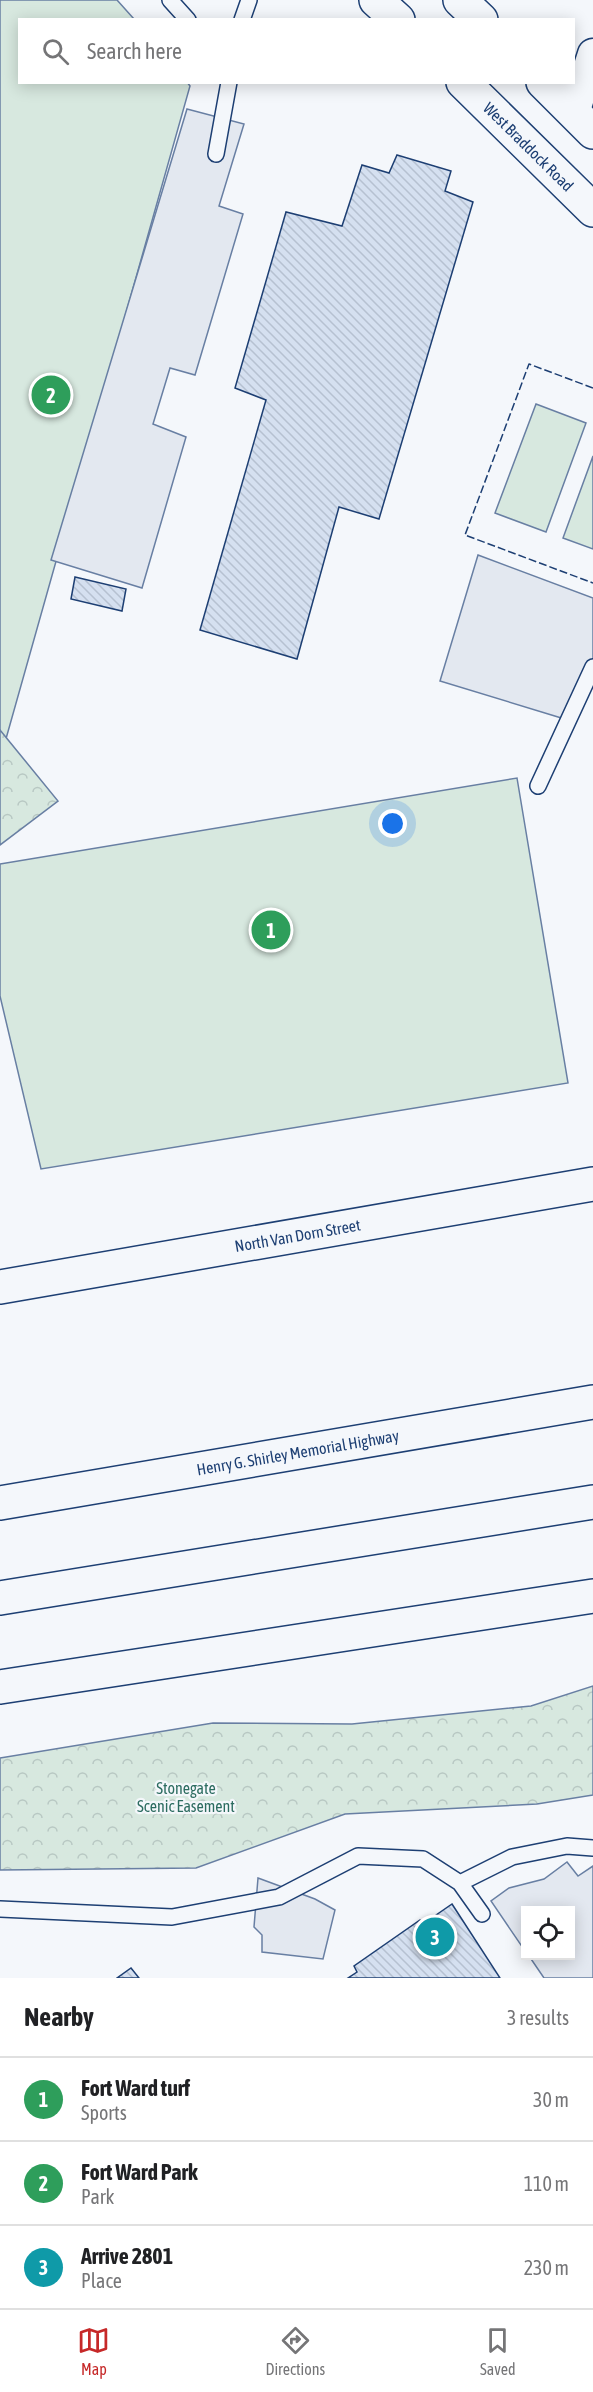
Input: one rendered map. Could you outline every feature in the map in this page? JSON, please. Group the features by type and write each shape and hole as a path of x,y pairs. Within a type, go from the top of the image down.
{"main road":[{"path":"376,0 396,18"},
{"path":"460,0 479,18"},
{"name":"West Braddock Road","path":"465,84 593,210"},
{"path":"545,84 583,123"},
{"name":"North Van Dorn Street","path":"0,1287 593,1184"},
{"name":"Henry G. Shirley Memorial Highway","path":"0,1503 593,1402"},
{"path":"0,1598 593,1502"},
{"path":"0,1687 593,1596"}],"street":[{"path":"583,123 593,54"}],"lane":[{"path":"170,0 186,18"},
{"path":"243,18 249,0"},
{"path":"216,154 229,84"},
{"path":"538,786 593,667"},
{"path":"460,1883 512,1857 567,1846 593,1848"},
{"path":"0,1909 172,1917 279,1897 358,1856 423,1859 460,1883 483,1914"}],"green space":[{"path":"0,0 117,0 133,18 18,18 18,84 188,84 190,86 0,760"},
{"path":"536,404 586,423 546,532 495,513"},
{"path":"593,456 593,549 563,538"},
{"path":"0,730 58,801 0,845"},
{"path":"517,778 568,1083 41,1169 0,996 0,864"},
{"name":"Stonegate Scenic Easement","path":"593,1686 593,1795 537,1804 345,1814 196,1868 0,1870 0,1758 213,1723 352,1724 531,1706"}],"shaded area":[{"path":"187,109 244,124 219,206 243,214 195,375 170,368 153,424 186,437 142,588 51,560"},
{"path":"478,555 593,598 593,667 568,720 440,681"},
{"path":"567,1862 578,1876 593,1866 593,1978 544,1978 532,1960 575,1960 575,1906 521,1906 521,1945 491,1901 509,1888 544,1879"},
{"path":"258,1878 315,1899 335,1910 323,1959 262,1952 262,1935 254,1927"}],"building":[{"path":"397,155 451,171 445,191 473,202 379,519 339,507 297,659 200,630 266,400 235,388 286,212 342,226 362,165 389,173"},
{"path":"75,577 126,589 122,611 71,599"},
{"path":"452,1904 500,1978 348,1978 357,1972 354,1966 420,1920 423,1924"},
{"path":"131,1968 139,1978 117,1978"}],"fence":[{"path":"593,388 529,364 465,535 593,583"}],"place":[{"name":"Fort Ward Park","path":"51,395"},
{"name":"Fort Ward turf","path":"271,930"},
{"name":"Arrive 2801","path":"435,1937"}]}
